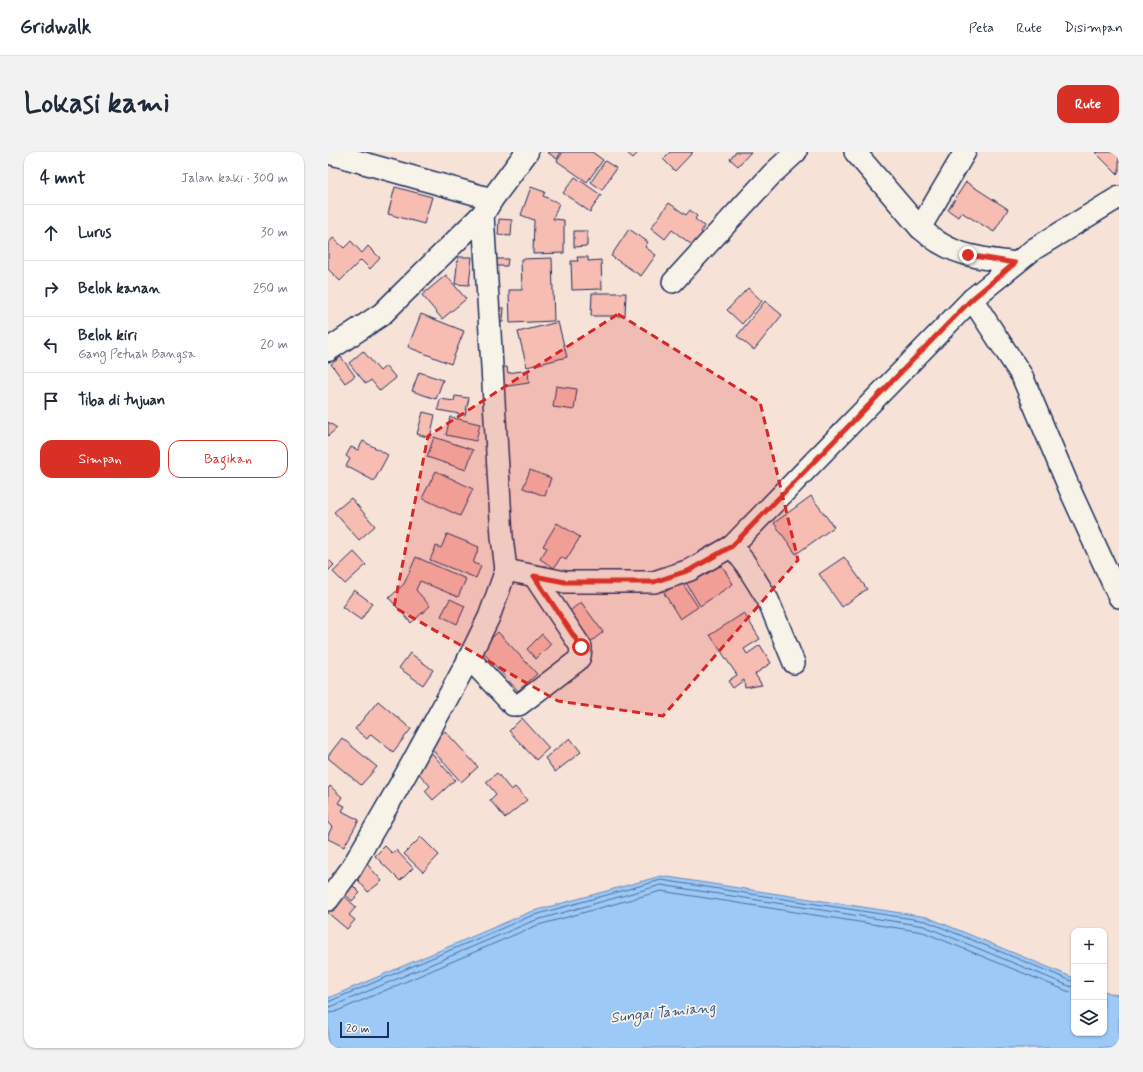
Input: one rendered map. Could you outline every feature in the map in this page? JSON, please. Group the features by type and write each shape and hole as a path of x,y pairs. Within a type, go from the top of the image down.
{"main road":[{"path":"328,350 382,314 488,206 527,152"}],"street":[{"path":"328,152 488,206 502,537 506,570 489,616 469,658 352,869 328,900"},
{"path":"672,282 772,174 796,152"},
{"path":"855,152 920,228 940,243 953,250 968,255 1015,263"},
{"path":"920,228 965,152"},
{"path":"506,570 565,582 654,582 690,570 732,546 972,299 1034,249 1119,197"},
{"path":"972,299 1022,376 1070,490 1119,597"},
{"path":"732,546 746,562 768,600 794,663"},
{"path":"469,658 513,705 516,706 577,661 580,657 581,647 534,576"}],"highlighted area":[{"path":"618,314 760,402 798,560 663,716 558,701 394,607 428,436"}],"water":[{"name":"Sungai Tamiang","path":"661,876 927,917 1071,977 1071,1036 1107,1036 1107,992 1119,995 1119,1048 328,1048 328,998 530,912"}],"building":[{"path":"547,152 561,152 557,159"},
{"path":"563,152 592,152 603,160 587,182 557,161"},
{"path":"626,152 639,152 633,158"},
{"path":"670,152 693,152 675,171 663,159"},
{"path":"736,152 751,152 738,166 730,159"},
{"path":"1095,152 1119,152 1119,171 1117,174"},
{"path":"605,161 616,168 602,190 591,182"},
{"path":"575,177 601,195 590,212 563,193"},
{"path":"966,182 1008,209 994,232 961,212 958,217 948,210"},
{"path":"395,187 432,197 424,224 388,214"},
{"path":"531,187 545,192 543,196 559,203 553,219 564,220 564,253 533,254 534,220 521,215"},
{"path":"669,203 686,215 690,210 697,216 695,219 704,226 701,232 704,234 695,247 672,230 665,239 651,228"},
{"path":"499,219 512,220 511,236 498,235"},
{"path":"629,229 648,242 645,247 656,255 641,276 611,256"},
{"path":"574,231 587,231 587,246 574,247"},
{"path":"333,238 344,248 351,241 362,253 368,246 380,258 370,269 361,260 340,281 328,269 328,244"},
{"path":"458,257 472,257 469,285 455,284"},
{"path":"577,257 588,257 588,261 601,260 602,289 572,290 571,261 578,261"},
{"path":"552,258 554,321 510,323 509,290 522,290 521,259"},
{"path":"493,259 508,259 507,266 493,266"},
{"path":"446,275 466,299 442,319 422,295"},
{"path":"748,288 762,301 742,324 727,310"},
{"path":"592,293 626,293 625,316 591,316"},
{"path":"765,301 782,315 754,350 737,336"},
{"path":"494,308 504,308 503,322 493,322"},
{"path":"421,314 464,331 451,364 408,347"},
{"path":"558,322 567,357 527,367 518,332"},
{"path":"363,351 380,371 386,366 396,378 380,391 371,380 366,384 349,363"},
{"path":"341,357 355,376 345,383 331,364"},
{"path":"507,367 508,373 528,370 529,383 501,387 498,368"},
{"path":"419,372 443,380 436,399 412,391"},
{"path":"556,386 577,389 574,410 553,407"},
{"path":"455,396 469,398 465,415 438,410 440,399 454,401"},
{"path":"423,412 435,415 430,438 417,434"},
{"path":"450,417 480,424 476,441 446,435"},
{"path":"328,422 337,428 328,436"},
{"path":"434,437 473,450 466,470 427,457"},
{"path":"363,441 388,455 374,481 346,466 350,459 346,456 351,447 358,450"},
{"path":"530,470 551,478 545,496 523,488"},
{"path":"436,471 473,489 460,516 422,498"},
{"path":"811,496 834,527 796,554 774,523"},
{"path":"351,498 375,526 359,540 334,512"},
{"path":"557,523 580,537 566,560 561,557 554,568 540,559 547,548 543,546"},
{"path":"447,534 479,547 473,563 481,566 476,578 430,560 436,546 441,548"},
{"path":"354,552 366,565 345,584 333,572"},
{"path":"416,557 466,579 458,597 420,581 416,590 430,606 411,623 389,598 404,584"},
{"path":"844,557 867,589 842,607 819,574"},
{"path":"328,559 334,565 328,571"},
{"path":"721,564 733,584 700,606 685,581 695,572 699,578"},
{"path":"681,581 698,607 680,619 664,593"},
{"path":"354,590 372,603 361,620 342,607"},
{"path":"450,599 465,606 457,624 441,616"},
{"path":"581,602 603,632 588,644 566,614"},
{"path":"744,613 760,639 744,649 747,654 760,645 771,663 755,674 762,685 745,688 744,680 733,688 728,681 737,675 710,635"},
{"path":"498,632 537,674 518,691 480,649"},
{"path":"542,634 551,644 536,659 527,649"},
{"path":"410,653 433,670 423,685 399,668"},
{"path":"378,701 411,729 393,752 371,734 367,739 355,729"},
{"path":"522,718 549,748 536,760 509,731"},
{"path":"445,731 478,767 461,782 429,746"},
{"path":"342,738 377,767 361,785 328,758"},
{"path":"570,738 581,752 555,772 545,758"},
{"path":"430,751 455,780 433,800 425,791 430,786 413,767"},
{"path":"497,773 511,790 515,787 527,800 505,818 490,800 496,794 486,782"},
{"path":"330,786 342,797 338,803 345,806 342,811 359,820 344,847 328,839 328,835 332,827 328,823 328,789"},
{"path":"421,837 439,855 423,872 404,854"},
{"path":"385,846 392,853 396,850 413,868 400,881 375,856"},
{"path":"367,864 382,881 368,892 354,875"},
{"path":"353,886 360,893 352,901 345,894"},
{"path":"341,893 356,907 349,915 355,920 347,929 328,913 328,908"}],"route":[{"path":"581,647 534,576 565,582 654,582 690,570 732,546 972,299 1015,263 968,255"}]}
